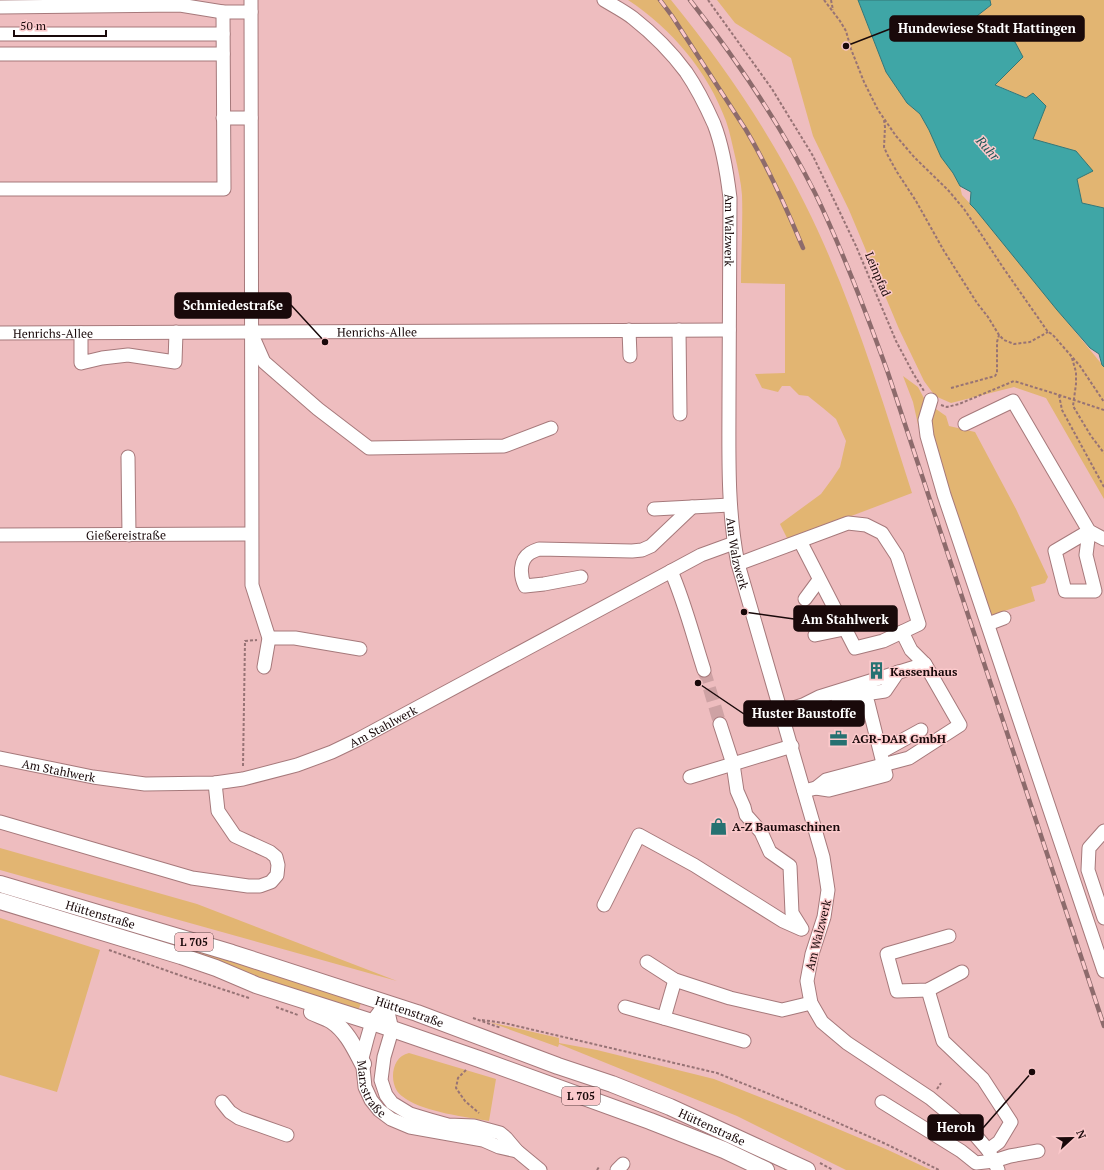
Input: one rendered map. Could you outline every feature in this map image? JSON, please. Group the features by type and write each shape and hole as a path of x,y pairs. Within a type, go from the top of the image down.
{"main road":[{"name":"Hüttenstraße","path":"0,884 232,953 417,1012 670,1107 807,1170"},
{"name":"Hüttenstraße","path":"0,902 175,954 216,968 254,992 372,1022 479,1059 650,1120 724,1150 766,1170"},
{"name":"L 705","path":"254,992 332,1021 344,1032 363,1064"}],"street":[{"name":"Am Walzwerk","path":"604,0 632,18 662,44 686,72 699,93 714,125 723,153 730,198 730,505 738,564 781,712 792,746 810,790 823,857 828,890 824,917 812,954 807,981 811,1003 822,1022 875,1062 930,1098 976,1136 993,1160"},
{"path":"0,6 180,5 223,12 251,6 252,585 268,638 264,667"},
{"path":"0,188 224,189 223,12"},
{"path":"0,34 223,34"},
{"path":"0,54 223,54"},
{"path":"223,118 251,118"},
{"path":"629,330 630,356"},
{"path":"679,330 680,414"},
{"name":"Henrichs-Allee","path":"0,333 729,330"},
{"path":"81,332 81,363 102,358 128,355 176,362 176,332"},
{"path":"251,332 264,362 318,409 369,448 504,446 551,428"},
{"path":"931,400 925,420 927,436 944,495 1104,971"},
{"path":"966,424 1013,401 1089,532 1104,539"},
{"path":"128,457 129,535"},
{"path":"654,509 730,505"},
{"path":"581,577 525,586 521,578 522,564 529,554 539,549 642,550 658,541 692,507"},
{"path":"738,564 848,523 866,525 882,533 896,556 919,624 884,641 855,648 800,541"},
{"path":"1089,532 1086,555 1095,590 1065,592 1055,551 1089,532"},
{"name":"Gießereistraße","path":"0,536 251,534"},
{"name":"Am Stahlwerk","path":"0,758 93,777 145,784 215,783 243,780 297,765 332,752 364,736 701,555 734,543"},
{"path":"671,571 679,588 704,670"},
{"path":"805,599 819,580"},
{"path":"988,624 1004,618"},
{"path":"815,636 844,629"},
{"path":"810,790 826,780 909,758 960,725 925,664 911,650 902,632"},
{"path":"268,638 295,638 360,649"},
{"path":"781,712 803,705 819,697 925,664"},
{"path":"803,705 819,705 851,696 885,691 898,672"},
{"path":"865,694 867,723 882,765"},
{"path":"720,724 733,764 737,791 746,815 761,832 770,852 790,866 792,913 801,929"},
{"path":"882,765 921,730"},
{"path":"690,777 792,746"},
{"path":"0,822 192,878 248,886 260,886 271,882 277,875 278,865 276,857 270,852 235,836 218,811 215,783"},
{"path":"1104,831 1089,848 1088,870 1104,918"},
{"path":"604,905 639,834 694,865 784,921 818,937"},
{"path":"948,936 887,954 897,991 928,990 962,972"},
{"path":"647,962 675,980 730,998 782,1010 811,1003"},
{"path":"664,1018 675,980"},
{"path":"928,990 943,1040 983,1079 1010,1122 999,1142 993,1160"},
{"name":"Marxstraße","path":"386,1003 372,1022 362,1058 364,1082 369,1097 379,1110 392,1119 410,1127 483,1140 499,1148 517,1151"},
{"name":"Marxstraße","path":"386,1003 392,1030 384,1057 381,1080 386,1095 392,1103 410,1114 430,1120 448,1125 474,1126 500,1133 517,1151 540,1170"},
{"path":"625,1007 744,1041"},
{"path":"222,1102 230,1112 239,1118 287,1135"},
{"path":"882,1102 961,1151 976,1163 1038,1151"}],"path":[{"name":"Leinpfad","path":"708,0 772,90 813,156 856,246 896,341 918,383 931,400"},
{"path":"824,0 846,31 851,49 864,82 878,110 896,136 915,158 948,190 964,209 1048,332 1052,334 1080,366 1104,402"},
{"path":"831,0 833,11"},
{"path":"884,117 886,127 884,146 887,154 944,251 977,303 1000,335 1004,340 1014,344 1030,342 1048,332"},
{"path":"951,388 995,376 997,373 997,342 1000,335"},
{"path":"1072,357 1076,372 1073,406 1091,436 1104,453"},
{"path":"931,400 947,407 959,404 1014,381 1104,410"},
{"path":"1059,395 1062,410 1104,487"},
{"path":"243,780 245,641 268,638"},
{"path":"104,948 179,975 254,992"},
{"path":"275,1007 305,1017"},
{"path":"478,1019 504,1023 717,1073 804,1108 886,1144 939,1170"},
{"path":"479,1059 458,1078 456,1088 465,1101 481,1115"},
{"path":"597,1170 599,1168 598,1166"}],"shaded area":[{"path":"628,0 671,0 727,73 776,150 805,204 837,274 889,420 912,493 788,540 780,524 821,494 840,467 846,441 836,419 808,396 799,395 790,386 782,386 778,392 762,388 755,374 785,373 785,284 741,283 742,195 737,166 726,121 709,86 687,53 659,24"},
{"path":"717,0 858,0 886,72 907,103 920,114 960,186 962,195 1104,367 1104,499 1046,398 1014,387 951,403 935,396 924,381 899,329 849,210 813,136 791,58 735,23"},
{"path":"990,0 1104,0 1104,208 1082,203 1077,179 1076,151 1032,139 1026,98 994,84 1022,57 963,28 991,5"},
{"path":"903,376 918,387 926,402 946,416 949,426 975,432 1016,509 1048,577 1045,583 1031,587 1035,601 980,619 921,438 913,402"},
{"path":"0,848 197,904 397,981 0,870"},
{"path":"0,891 167,940 361,1003 358,1011 349,1009 178,948 0,895"},
{"path":"0,918 100,950 57,1092 0,1075"},
{"path":"489,1022 559,1038 559,1043 597,1050 714,1079 800,1113 931,1170 846,1170 737,1116 559,1044 558,1047"},
{"path":"409,1053 496,1079 489,1121 435,1111 414,1104 401,1095 397,1091 393,1080 394,1068 399,1058"}],"water":[{"name":"Ruhr","path":"858,0 990,0 991,5 963,27 983,29 1015,42 1023,57 995,85 1026,98 1033,93 1046,106 1033,139 1076,151 1093,171 1077,179 1082,203 1104,208 1104,367 1099,354 1090,348 1057,310 970,204 971,192 960,186 953,173 941,157 920,114 907,103 886,72"}],"tunnel":[{"path":"704,670 720,724"}],"railway":[{"path":"660,0 746,130 762,158 803,248"},
{"path":"690,0 741,69 802,167 835,237 854,282 888,373 1104,1026"}],"place":[{"name":"Hundewiese Stadt Hattingen","path":"846,46"},
{"name":"Schmiedestraße","path":"325,342"},
{"name":"Am Stahlwerk","path":"744,612"},
{"name":"Kassenhaus","path":"877,671"},
{"name":"Huster Baustoffe","path":"698,683"},
{"name":"AGR-DAR GmbH","path":"839,738"},
{"name":"A-Z Baumaschinen","path":"719,826"},
{"name":"Heroh","path":"1032,1072"}]}
